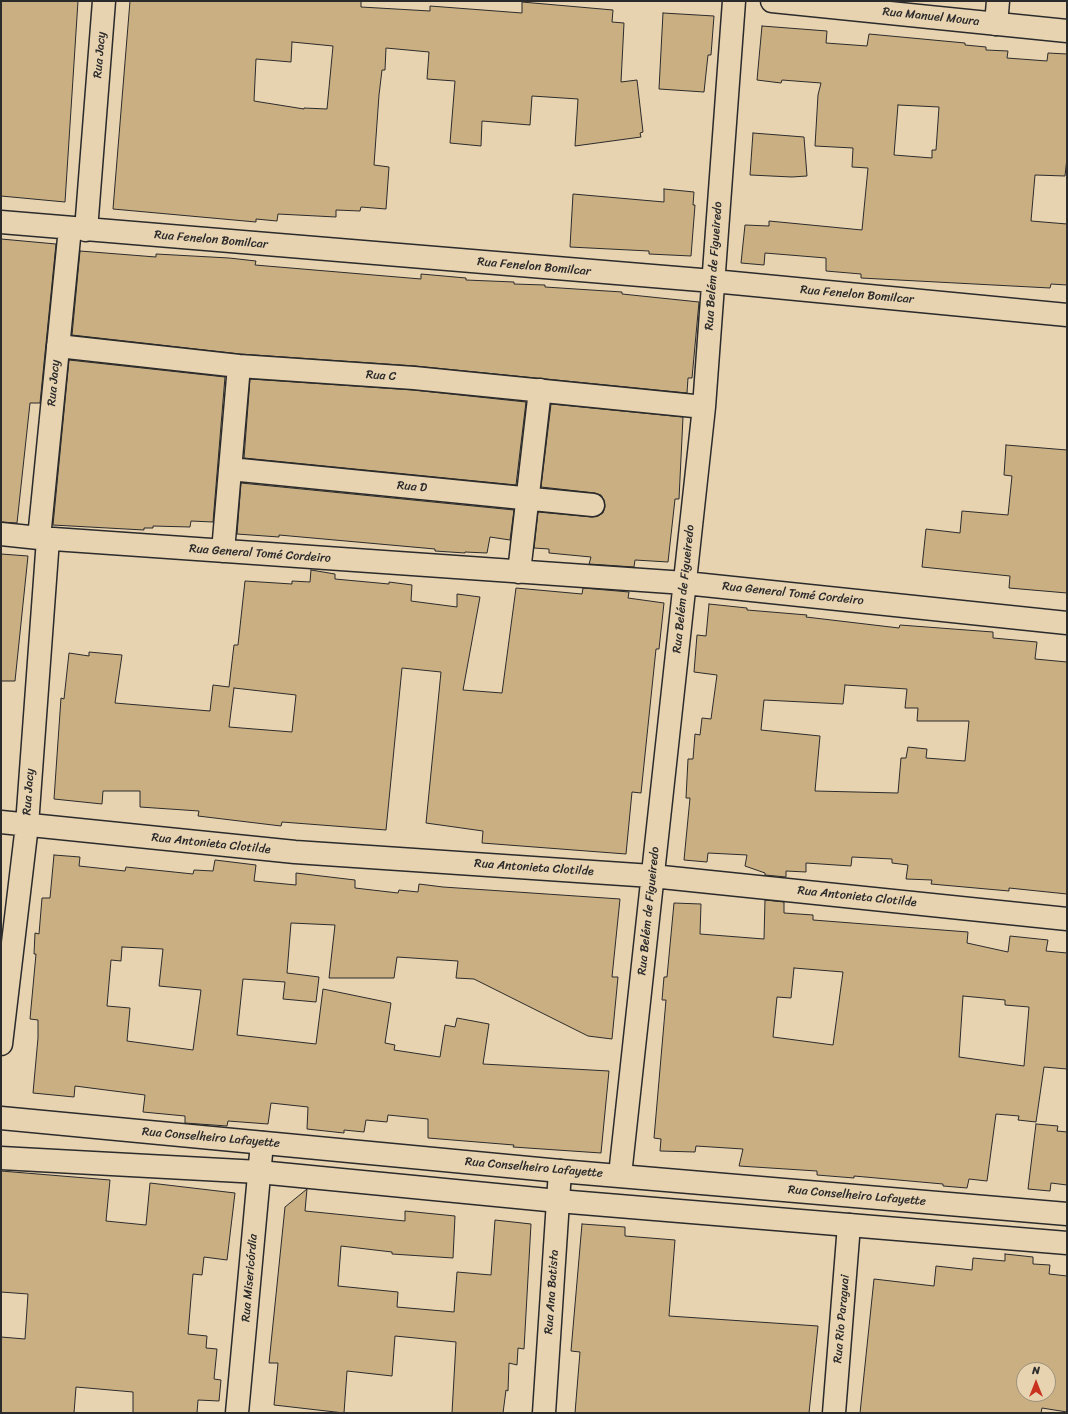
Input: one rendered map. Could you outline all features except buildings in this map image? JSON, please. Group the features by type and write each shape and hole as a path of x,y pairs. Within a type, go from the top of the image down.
{"street":[{"name":"Rua Jacy","path":"1,1044 27,824 44,538 58,346 78,229 104,1"},
{"name":"Rua Belém de Figueiredo","path":"620,1175 704,407 734,1"},
{"name":"Rua Manuel Moura","path":"772,1 1067,31"},
{"path":"996,24 998,1"},
{"name":"Rua Fenelon Bomilcar","path":"1,222 713,282 1067,315"},
{"name":"Rua C","path":"58,346 239,366 414,378 704,407"},
{"path":"223,551 239,366"},
{"path":"519,572 540,390"},
{"name":"Rua D","path":"230,470 593,505"},
{"name":"Rua General Tomé Cordeiro","path":"1,534 519,572 685,582 1067,623"},
{"name":"Rua Antonieta Clotilde","path":"1,822 295,852 652,876 1067,919"},
{"name":"Rua Conselheiro Lafayette","path":"1,1118 560,1171 1067,1214"},
{"name":"Rua Misericórdia","path":"237,1413 262,1143"},
{"path":"1,1158 260,1172 558,1201 1067,1243"},
{"name":"Rua Ana Batista","path":"544,1413 560,1171"},
{"name":"Rua Rio Paraguai","path":"834,1413 849,1225"}]}
